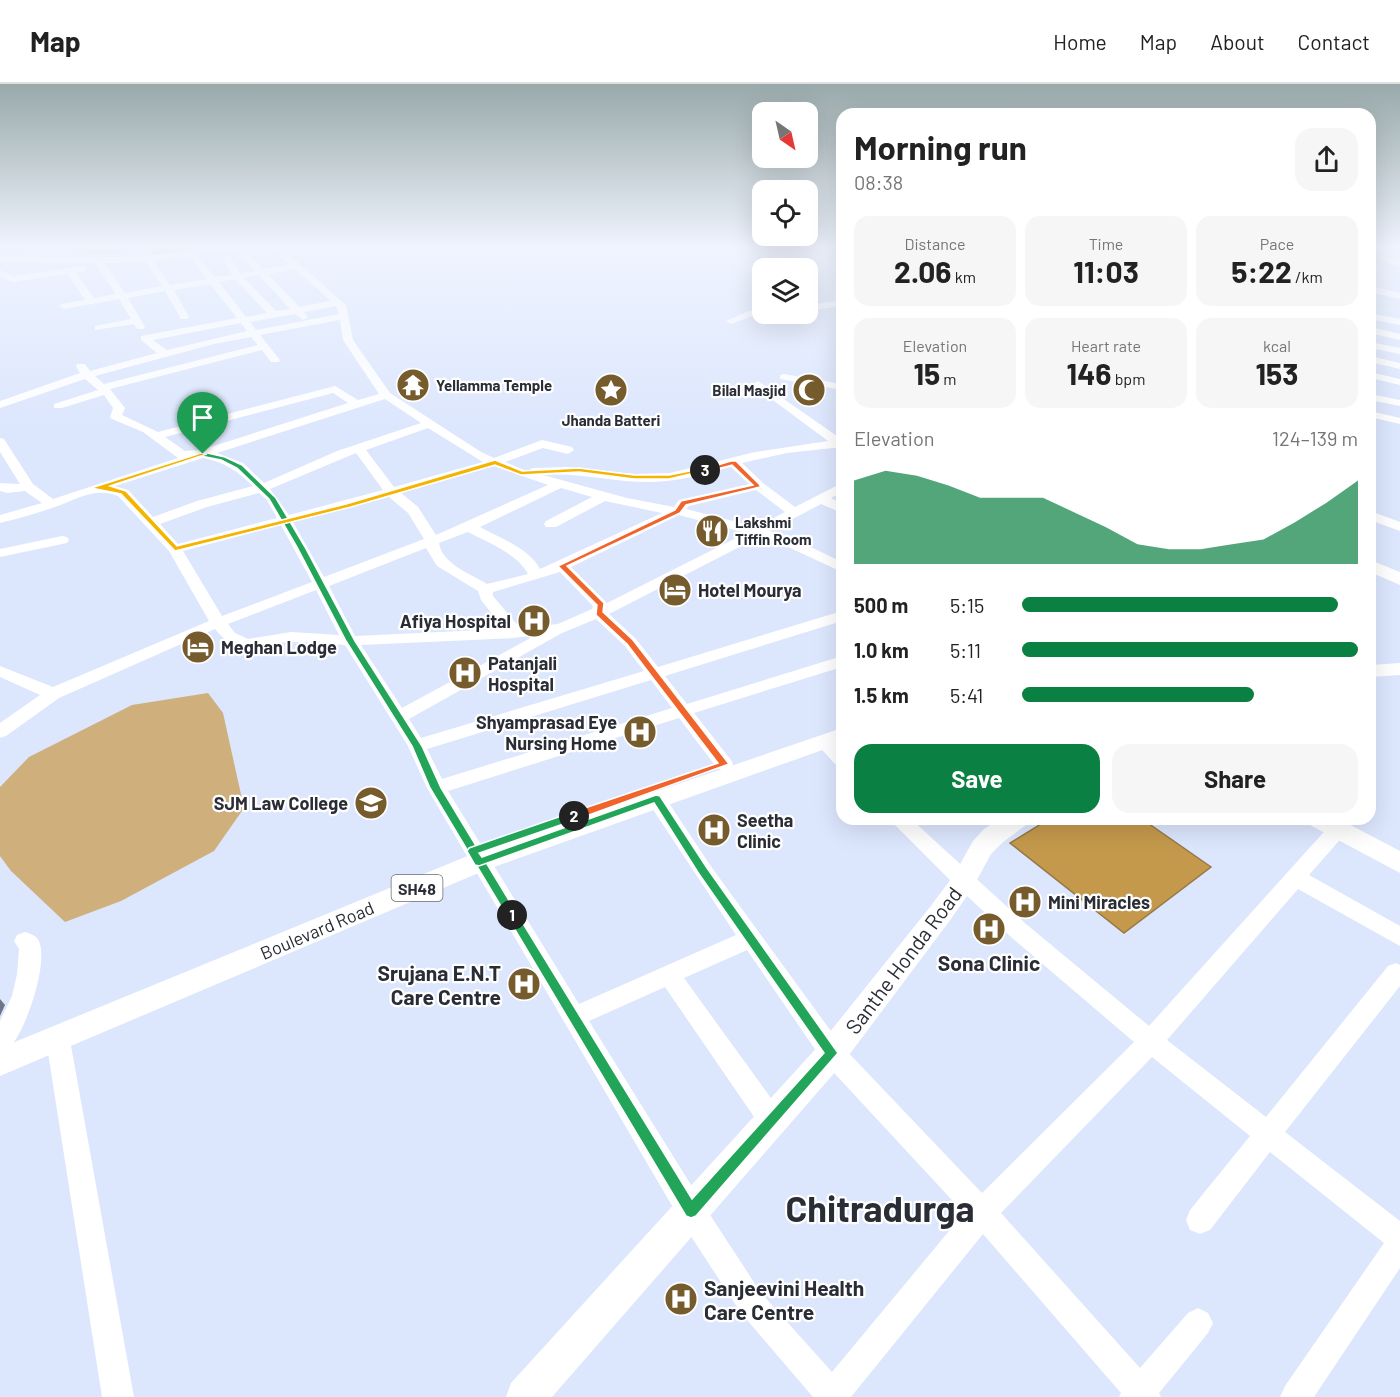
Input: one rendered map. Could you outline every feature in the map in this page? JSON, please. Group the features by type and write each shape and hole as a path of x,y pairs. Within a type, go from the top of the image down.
{"main road":[{"path":"1376,568 1400,579"},
{"path":"1376,671 1400,669"},
{"name":"Boulevard Road","path":"0,1046 476,856 724,764 835,734"},
{"name":"Boulevard Road","path":"0,1062 58,1040 476,856 656,799 835,734"},
{"name":"Santhe Honda Road","path":"525,1397 832,1053 963,882 982,848 993,836 1009,825"},
{"path":"1330,825 1400,862"}],"street":[{"path":"98,327 139,324 127,306"},
{"path":"178,306 184,317"},
{"path":"233,306 275,360"},
{"path":"266,306 273,314"},
{"path":"295,306 308,324"},
{"path":"165,354 145,338 319,306"},
{"path":"342,306 348,340 386,395 477,455 521,473 604,496 658,509 678,511 756,531 793,544 836,565"},
{"path":"818,310 836,311"},
{"path":"731,321 752,313"},
{"path":"0,405 83,371 133,363 165,354 344,316"},
{"path":"1376,317 1400,322"},
{"path":"1376,331 1400,337"},
{"path":"58,406 187,364 265,346"},
{"path":"1376,346 1400,351"},
{"path":"117,352 133,363"},
{"path":"1376,360 1400,366"},
{"path":"187,364 198,373"},
{"path":"83,371 115,397 119,408 116,417 128,420 182,455 203,454 223,458 239,466 272,498 301,547 350,641 417,746 436,788 691,1211 751,1303 832,1397 982,1214 1150,1042 1295,877 1327,825"},
{"path":"1376,376 1400,382"},
{"path":"784,377 836,386"},
{"path":"758,384 836,440"},
{"path":"155,436 335,389 358,405"},
{"path":"0,519 386,395"},
{"path":"1376,398 1400,403"},
{"path":"1376,415 1400,421"},
{"path":"150,523 201,504 262,488 358,448 429,424"},
{"path":"521,473 579,470 634,477 669,477 697,473 733,462 836,440"},
{"path":"0,442 28,487 52,504"},
{"path":"175,549 391,492 495,462 542,444 568,450"},
{"path":"358,448 391,492 413,510 431,540 433,551 442,563 485,589 536,576 562,566 678,511 684,503 758,486"},
{"path":"733,462 758,486 794,512"},
{"path":"0,732 53,694 219,622 469,527 560,484"},
{"path":"2,490 28,487"},
{"path":"94,488 109,488 123,493 175,549 196,588 229,636 246,644 291,637 350,641 513,633 561,628"},
{"path":"398,718 561,628 598,613 691,568 836,490"},
{"path":"551,524 604,496"},
{"path":"820,498 836,506"},
{"path":"1376,517 1400,528"},
{"path":"469,527 506,546 529,562 536,576"},
{"path":"0,553 62,540"},
{"path":"562,566 601,605 598,613"},
{"path":"485,589 486,597 512,626 513,633"},
{"path":"598,613 630,642 724,764"},
{"path":"417,746 836,618"},
{"path":"436,788 836,663"},
{"path":"0,671 53,694"},
{"path":"656,799 703,871 832,1053 982,1214 1140,1395 1198,1323"},
{"path":"905,825 963,882 1043,954 1150,1042 1400,1238"},
{"path":"1295,877 1400,937"},
{"path":"574,1017 752,938"},
{"path":"0,1041 19,1015 28,985 30,945 25,941"},
{"path":"1200,1220 1396,973 1400,975"},
{"path":"669,975 771,1121"},
{"path":"58,1040 118,1397"},
{"path":"1296,1397 1400,1243"}],"shaded area":[{"path":"208,693 223,713 244,808 214,851 121,901 65,922 11,871 0,856 0,787 29,757 132,705"},
{"path":"1039,825 1151,825 1211,867 1124,933 1010,843"}],"place":[{"name":"Yellamma Temple","path":"413,385"},
{"name":"Jhanda Batteri","path":"611,390"},
{"name":"Bilal Masjid","path":"809,390"},
{"name":"Lakshmi Tiffin Room","path":"712,531"},
{"name":"Hotel Mourya","path":"675,590"},
{"name":"Afiya Hospital","path":"534,621"},
{"name":"Meghan Lodge","path":"198,647"},
{"name":"Patanjali Hospital","path":"465,673"},
{"name":"Shyamprasad Eye Nursing Home","path":"640,732"},
{"name":"SJM Law College","path":"371,803"},
{"name":"Seetha Clinic","path":"714,830"},
{"name":"Mini Miracles","path":"1025,902"},
{"name":"Sona Clinic","path":"989,929"},
{"name":"Srujana E.N.T Care Centre","path":"524,984"},
{"name":"Sanjeevini Health Care Centre","path":"681,1299"}],"district":[{"name":"Chitradurga","path":"880,1207"}],"route":[{"path":"203,454 94,488 109,488 123,493 175,549 208,538 256,528 284,521 293,519 310,513 348,505 495,462 521,473 579,470 634,477 669,477 697,473 733,462 758,486 684,503 678,511 562,566 601,605 598,613 630,642 724,764 473,851 479,862 656,799 703,871 832,1053 691,1211 479,862 436,788 417,746 350,641 301,547 284,521 272,498 239,466 223,458 203,454"}]}
